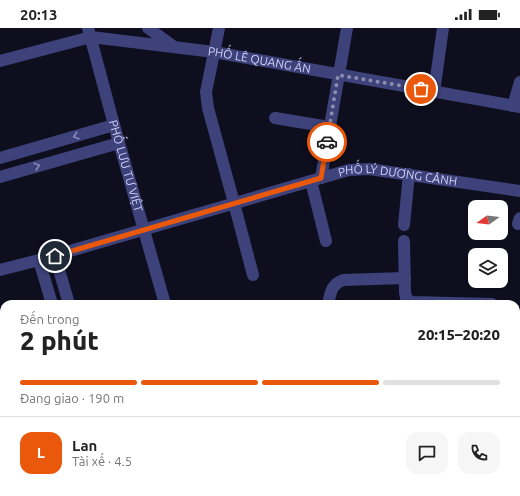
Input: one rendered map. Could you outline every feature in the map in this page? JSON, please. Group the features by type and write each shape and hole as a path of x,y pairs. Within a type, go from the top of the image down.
{"street":[{"path":"148,28 176,47"},
{"path":"219,28 206,92 208,108 253,275"},
{"path":"326,241 316,180 329,127 347,28"},
{"path":"434,92 443,28"},
{"name":"PHỐ LÊ QUANG ẤN","path":"0,60 89,32 214,52 517,107"},
{"name":"PHỐ LƯU TƯ VIỆT","path":"89,32 164,300"},
{"path":"517,107 520,82"},
{"path":"275,118 329,127"},
{"path":"0,158 114,125"},
{"path":"0,177 119,143"},
{"name":"PHỐ LÝ DƯƠNG CẢNH","path":"0,270 55,256 349,170 369,169 520,191"},
{"path":"404,224 409,174"},
{"path":"404,241 405,292 408,300"},
{"path":"55,256 68,300"},
{"path":"39,260 51,300"},
{"path":"329,300 332,288 336,283 343,280 405,278"}],"way so far":[{"path":"327,142 338,75 421,89"}],"route":[{"path":"55,256 321,178 327,142"}]}
